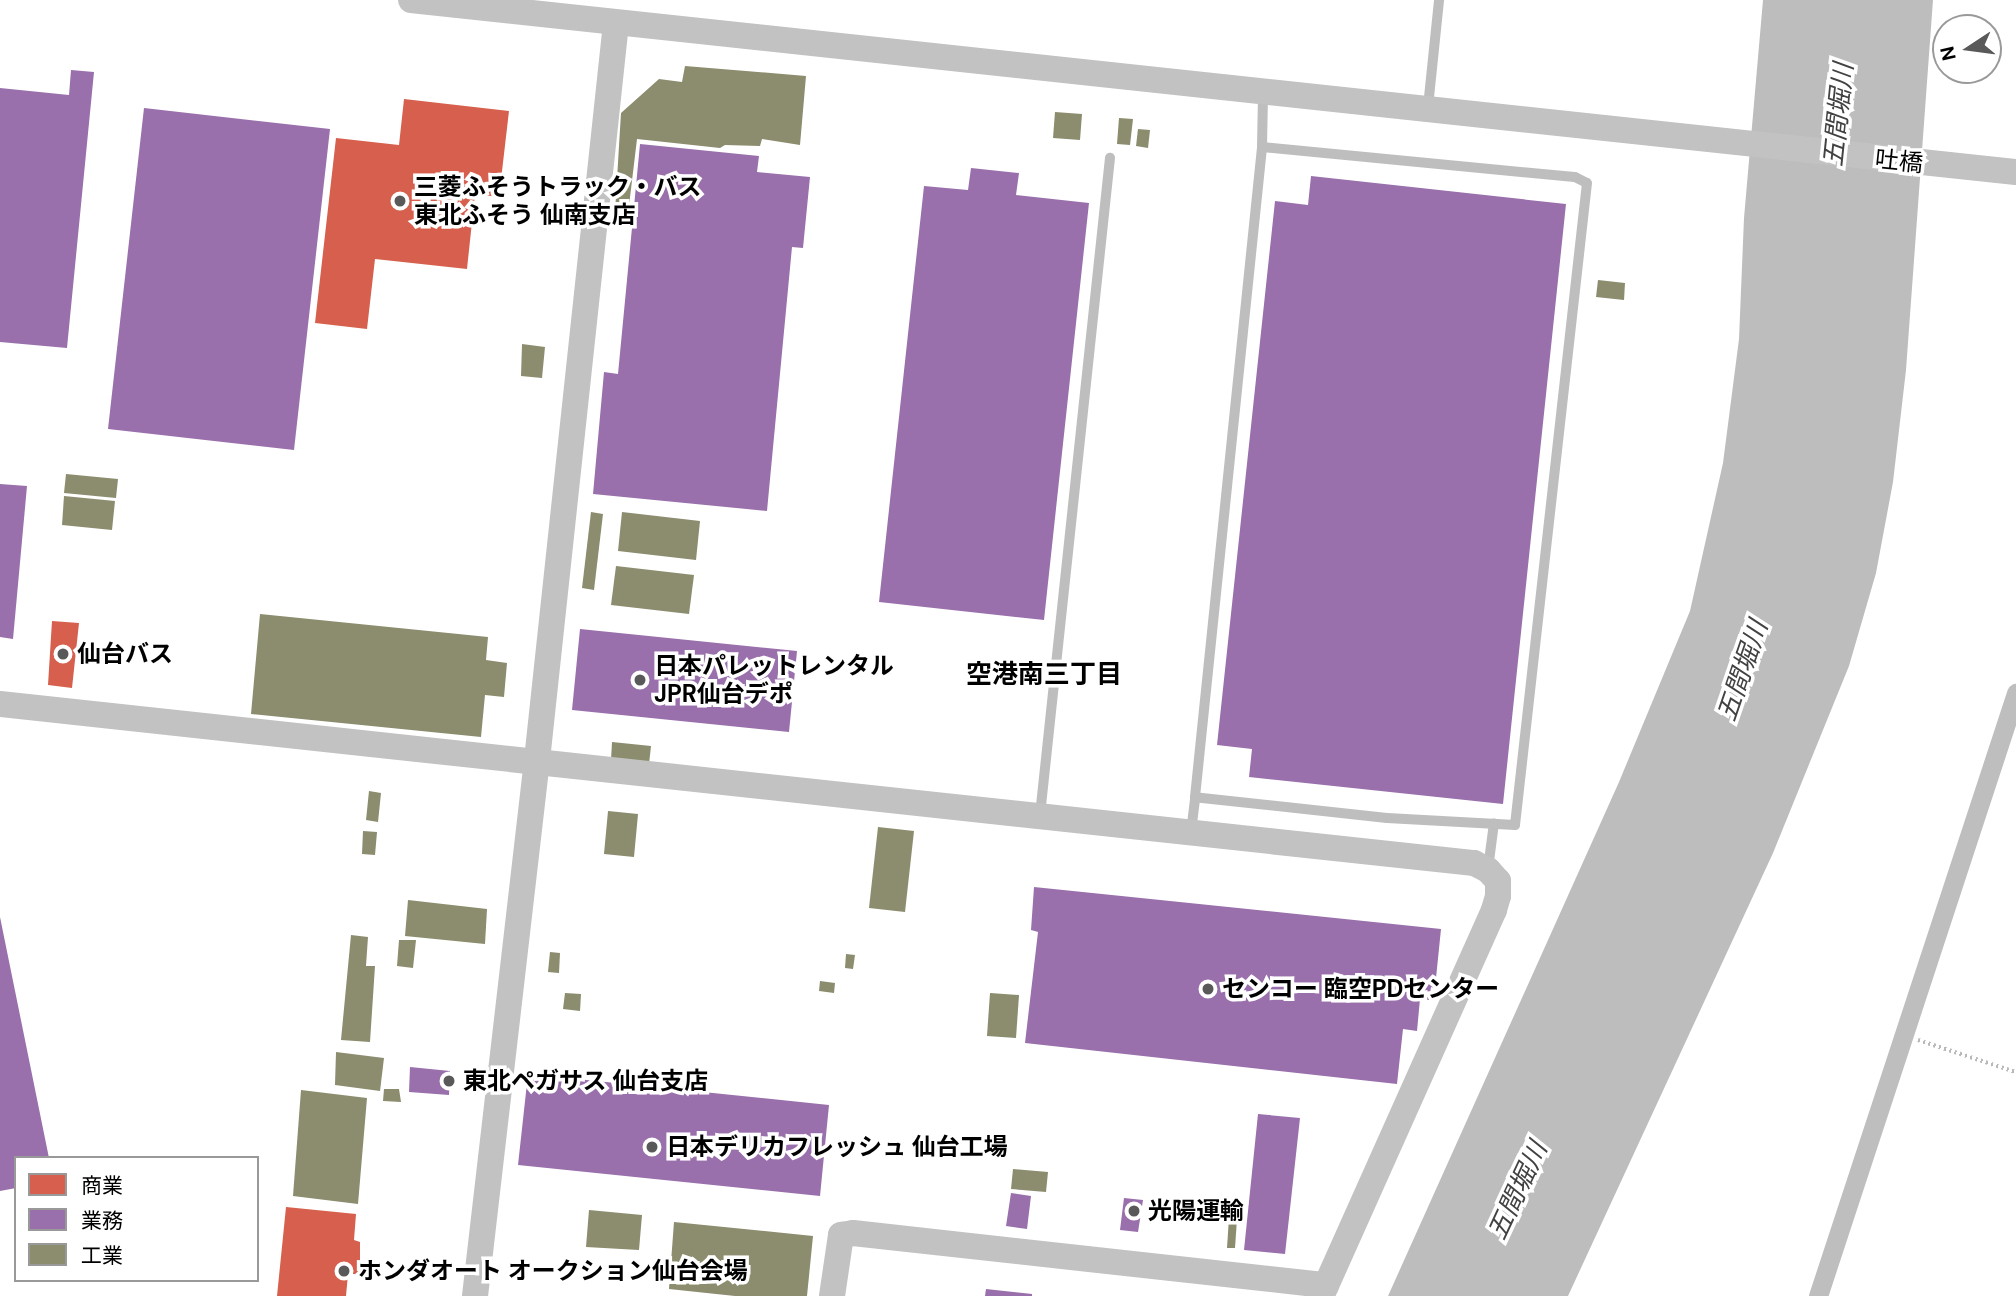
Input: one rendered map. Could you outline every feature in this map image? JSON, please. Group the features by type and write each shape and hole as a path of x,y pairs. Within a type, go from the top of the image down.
{"street":[{"name":"吐橋","path":"411,0 2016,172"},
{"path":"475,1296 537,760 616,23"},
{"path":"1818,1296 2016,693"},
{"path":"0,704 1474,863 1488,870 1497,881 1498,896 1494,910 1323,1291 853,1233 841,1235 832,1296"}],"lane":[{"path":"1427,110 1439,0"},
{"path":"1191,832 1262,147 1264,92"},
{"path":"1195,797 1387,818 1516,825 1587,183 1575,177 1262,147"},
{"path":"1040,816 1110,158"},
{"path":"1488,870 1494,823"}],"path":[{"path":"1903,1035 2016,1072"}],"water":[{"name":"五間堀川","path":"1763,0 1933,0 1906,370 1893,482 1876,573 1849,666 1773,853 1568,1296 1388,1296 1619,782 1690,611 1723,463 1739,339 1744,218"}],"building: 商業":[{"path":"404,99 509,111 499,197 475,194 467,269 375,259 367,329 315,323 336,138 399,145"},
{"name":"仙台バス","path":"52,621 79,623 72,688 48,685"},
{"path":"286,1207 356,1214 354,1240 360,1242 360,1274 348,1274 346,1296 277,1296"}],"building: 業務":[{"path":"71,70 94,72 67,348 0,342 0,88 69,95"},
{"path":"144,108 330,129 294,450 108,429"},
{"path":"640,144 759,156 757,172 810,177 803,248 792,247 767,511 593,494 604,372 618,374"},
{"path":"971,168 1019,173 1016,195 1089,203 1044,620 879,602 924,186 968,190"},
{"path":"1311,176 1566,204 1503,804 1249,777 1252,749 1217,745 1275,201 1308,205"},
{"path":"0,484 27,486 13,639 0,637"},
{"path":"580,629 797,651 789,732 572,710"},
{"path":"1034,887 1441,929 1435,988 1431,987 1429,1000 1420,999 1417,1031 1403,1029 1397,1084 1025,1043 1038,932 1031,930"},
{"path":"0,917 49,1156 14,1156 14,1188 0,1191"},
{"path":"410,1067 450,1071 449,1095 409,1092"},
{"path":"528,1074 829,1105 820,1196 518,1165"},
{"path":"1258,1114 1300,1118 1285,1254 1244,1250"},
{"path":"1011,1193 1031,1196 1027,1229 1006,1226"},
{"path":"1124,1198 1143,1200 1138,1232 1120,1230"},
{"path":"986,1289 1032,1294 1032,1296 985,1296"}],"building: 工業":[{"path":"685,66 806,76 800,145 762,139 760,146 725,145 720,148 637,139 628,214 615,212 621,113 659,79 682,82"},
{"path":"1055,112 1082,114 1080,140 1053,138"},
{"path":"1119,118 1133,119 1130,145 1117,144"},
{"path":"1138,129 1150,130 1148,148 1136,146"},
{"path":"1598,280 1625,283 1624,300 1596,297"},
{"path":"522,344 545,347 542,378 521,376"},
{"path":"66,474 118,479 116,498 64,493"},
{"path":"64,496 115,501 112,530 62,525"},
{"path":"591,512 603,514 594,590 582,588"},
{"path":"622,512 700,521 696,560 618,551"},
{"path":"616,566 694,575 689,614 611,605"},
{"path":"260,614 488,637 486,660 507,663 504,697 485,695 481,737 251,714"},
{"path":"612,742 651,746 649,764 611,760"},
{"path":"369,791 381,793 378,822 366,820"},
{"path":"608,811 638,814 634,857 604,854"},
{"path":"878,827 914,831 905,912 869,908"},
{"path":"363,831 377,832 375,855 362,854"},
{"path":"408,900 487,909 485,944 405,936"},
{"path":"351,935 368,937 366,966 375,966 370,1042 341,1040"},
{"path":"399,940 416,940 413,968 397,966"},
{"path":"550,952 560,953 559,973 548,972"},
{"path":"846,954 855,955 853,969 845,968"},
{"path":"820,981 835,983 834,993 819,991"},
{"path":"565,993 581,994 580,1011 563,1009"},
{"path":"990,993 1019,995 1016,1038 987,1036"},
{"path":"336,1052 384,1058 380,1091 335,1085"},
{"path":"384,1089 399,1089 401,1102 383,1101"},
{"path":"301,1090 367,1098 358,1204 293,1196"},
{"path":"1013,1169 1048,1172 1046,1192 1011,1189"},
{"path":"589,1210 642,1215 639,1250 586,1247"},
{"path":"1229,1218 1237,1219 1235,1248 1227,1248"},
{"path":"674,1222 813,1236 807,1296 735,1296 669,1289"}],"place":[{"name":"三菱ふそうトラック・バス 東北ふそう 仙南支店","path":"400,201"},
{"name":"仙台バス","path":"63,654"},
{"name":"日本パレットレンタル JPR仙台デポ","path":"640,680"},
{"name":"センコー 臨空PDセンター","path":"1208,989"},
{"name":"東北ペガサス 仙台支店","path":"449,1081"},
{"name":"日本デリカフレッシュ 仙台工場","path":"652,1147"},
{"name":"光陽運輸","path":"1134,1211"},
{"name":"ホンダオート オークション仙台会場","path":"344,1271"}],"district":[{"name":"空港南三丁目","path":"1044,675"}]}
